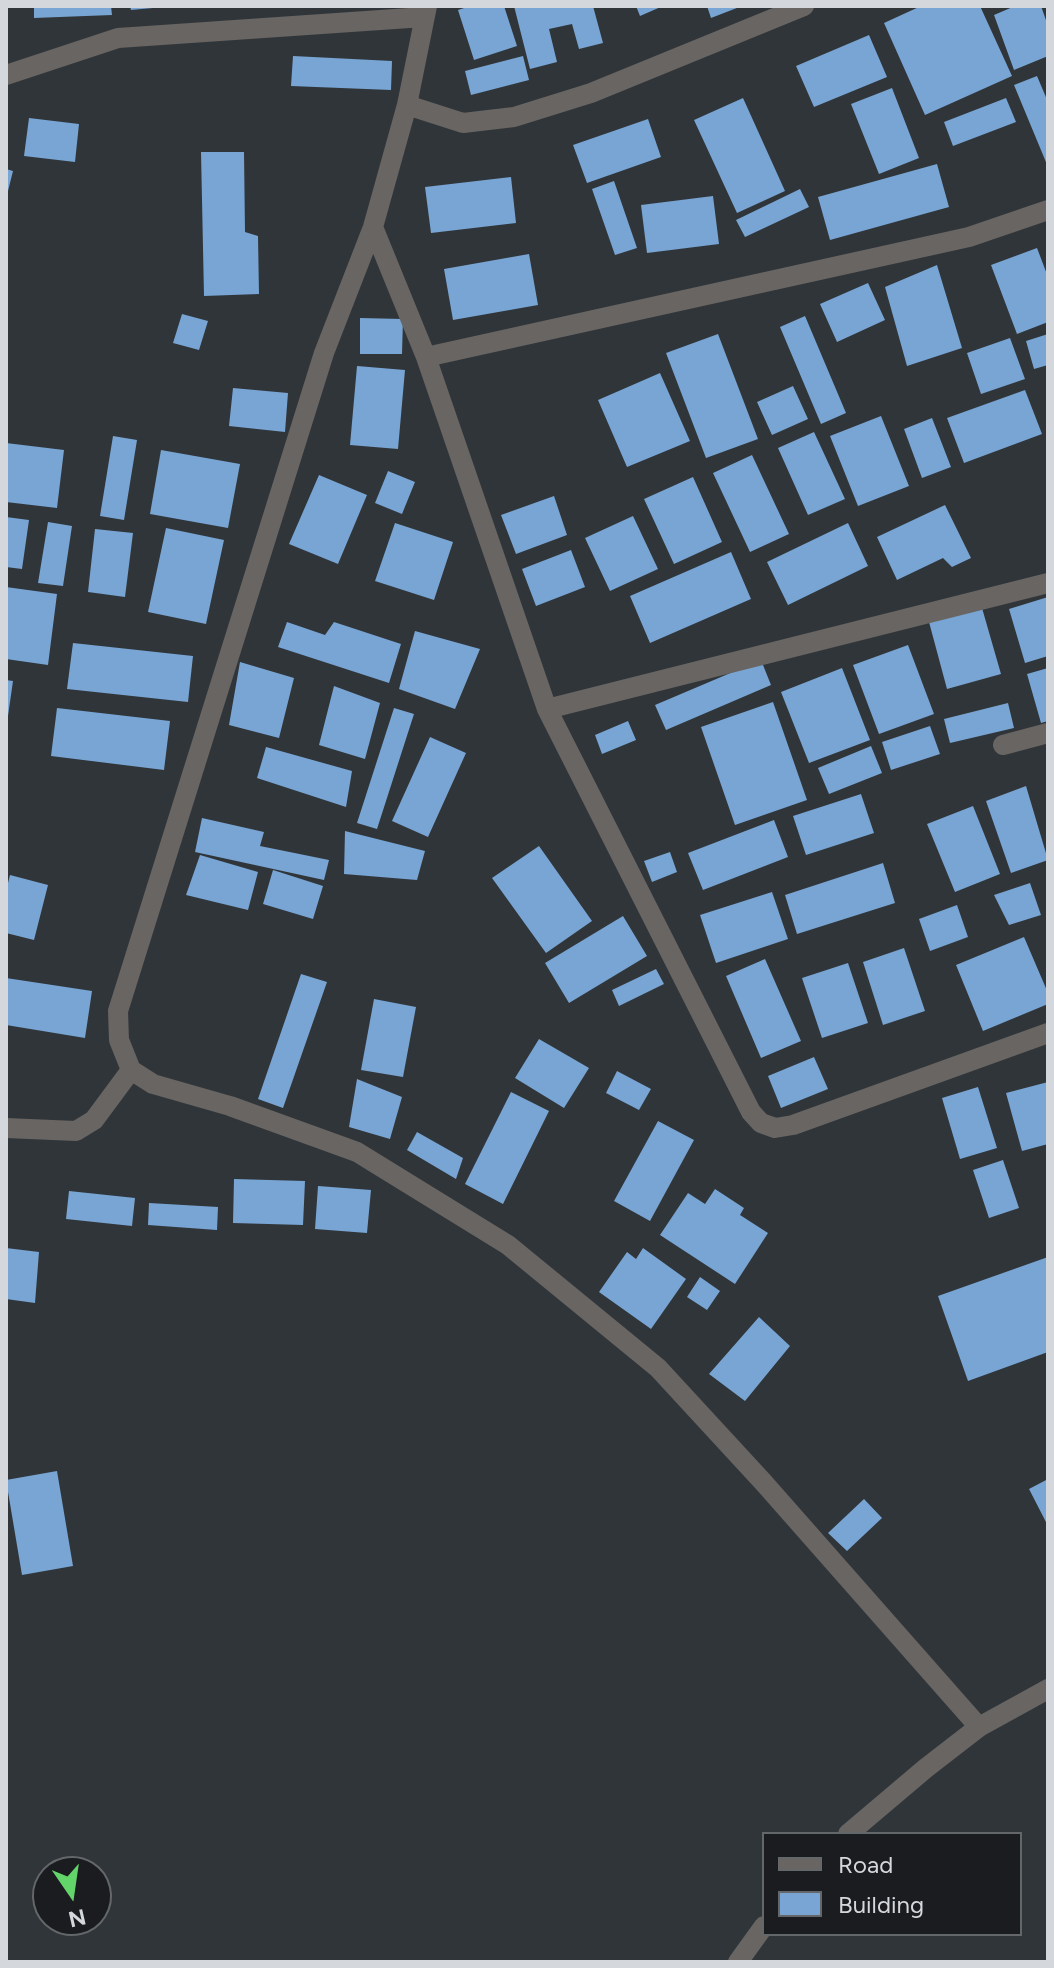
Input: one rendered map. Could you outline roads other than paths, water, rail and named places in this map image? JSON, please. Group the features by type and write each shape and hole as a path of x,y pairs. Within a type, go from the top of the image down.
{"street":[{"path":"407,105 463,123 514,117 591,93 804,6"},
{"path":"6,75 118,38 426,12 407,105 373,227 324,353 118,1011 119,1040 131,1070 153,1084 230,1106 357,1152 508,1245 658,1368 979,1727"},
{"path":"426,357 969,237 1048,210"},
{"path":"373,227 426,357 547,709 751,1112 761,1123 775,1128 793,1125 1048,1033"},
{"path":"547,709 1048,583"},
{"path":"1003,745 1048,733"},
{"path":"6,1128 76,1131 94,1120 131,1070"},
{"path":"850,1832 979,1727 1048,1689"},
{"path":"738,1962 762,1929"}]}
